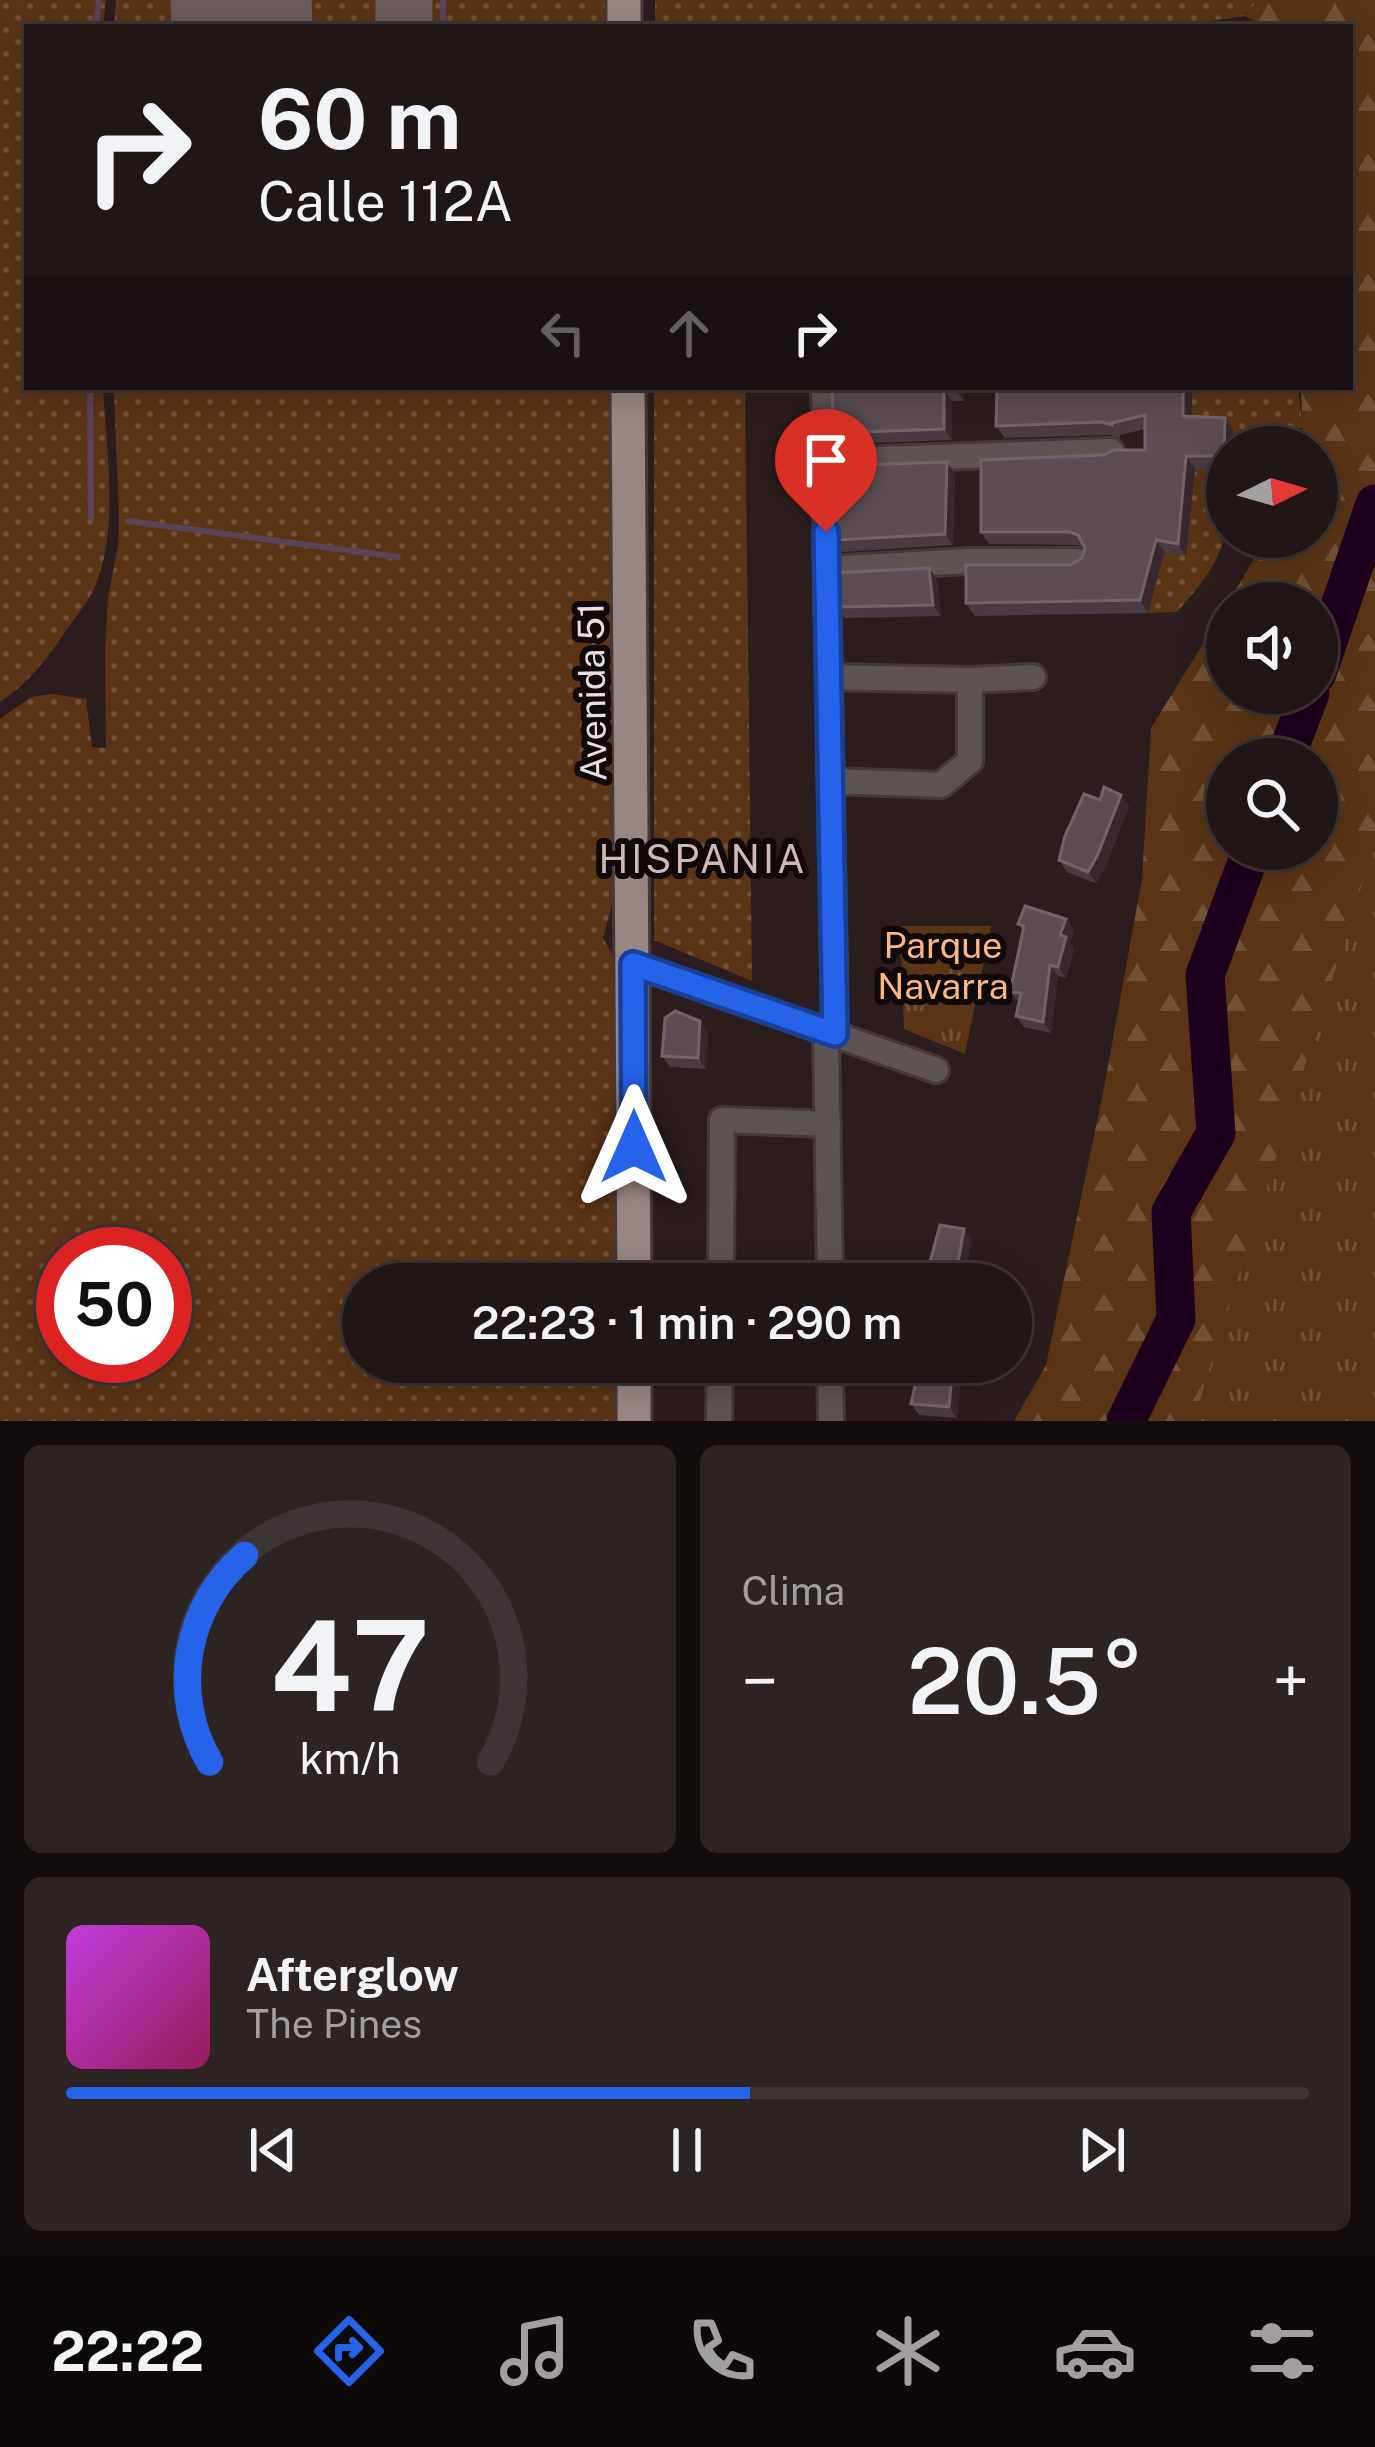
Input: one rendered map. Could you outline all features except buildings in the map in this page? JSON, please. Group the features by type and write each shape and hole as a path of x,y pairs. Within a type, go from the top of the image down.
{"main road":[{"name":"Avenida 51","path":"628,390 634,1263"},
{"path":"634,1383 634,1421"}],"street":[{"path":"824,390 831,781 830,1263"},
{"path":"825,461 1111,452"},
{"path":"827,568 1077,561"},
{"path":"829,676 1033,677"},
{"path":"831,781 941,785 970,761 970,680"},
{"path":"633,964 936,1070"},
{"path":"721,1263 722,1120 828,1124"},
{"path":"719,1421 720,1383"},
{"path":"830,1383 831,1421"}],"green space":[{"path":"0,0 106,0 103,24 24,24 24,390 103,390 107,542 94,589 83,607 42,663 0,702"},
{"path":"116,0 194,0 194,24 114,24"},
{"path":"284,0 386,0 386,24 284,24"},
{"path":"422,0 607,0 607,24 422,24"},
{"path":"655,0 1258,0 1244,16 1192,24 655,24"},
{"path":"1258,0 1375,0 1375,979 1283,1421 1014,1421 1046,1365 1104,1088 1142,879 1151,728 1206,639 1206,714 1338,714 1338,582 1240,582 1255,558 1338,558 1338,426 1302,426 1301,390 1353,390 1353,24 1262,24 1244,16"},
{"path":"114,390 612,390 618,867 603,938 617,963 624,1263 342,1263 342,1383 625,1383 625,1421 0,1421 0,719 31,697 52,694 86,699 92,747 106,748 108,597 119,520"},
{"path":"654,390 745,390 752,981 654,940"},
{"path":"1298,390 1303,426 1191,428 1192,392"},
{"path":"1195,469 1206,469 1206,558 1217,558 1177,612 1148,613 1164,552 1185,555"},
{"path":"1375,843 1375,1421 1193,1421"},
{"name":"Parque Navarra","path":"900,926 991,926 965,1054 904,1029"},
{"path":"901,929 948,929 950,998 904,1001"}],"waterway":[{"path":"96,24 99,0"},
{"path":"443,0 443,24"},
{"path":"90,390 91,518"},
{"path":"1338,612 1375,504"},
{"path":"128,521 398,557"},
{"path":"1293,738 1302,714"},
{"path":"1126,1421 1176,1319 1171,1212 1216,1133 1205,975 1244,870"}],"taxiway":[{"path":"404,0 404,24"}],"runway":[{"path":"241,0 242,24"}],"district":[{"name":"HISPANIA","path":"703,859"}],"route":[{"path":"634,1147 633,964 835,1034 826,532"}]}
